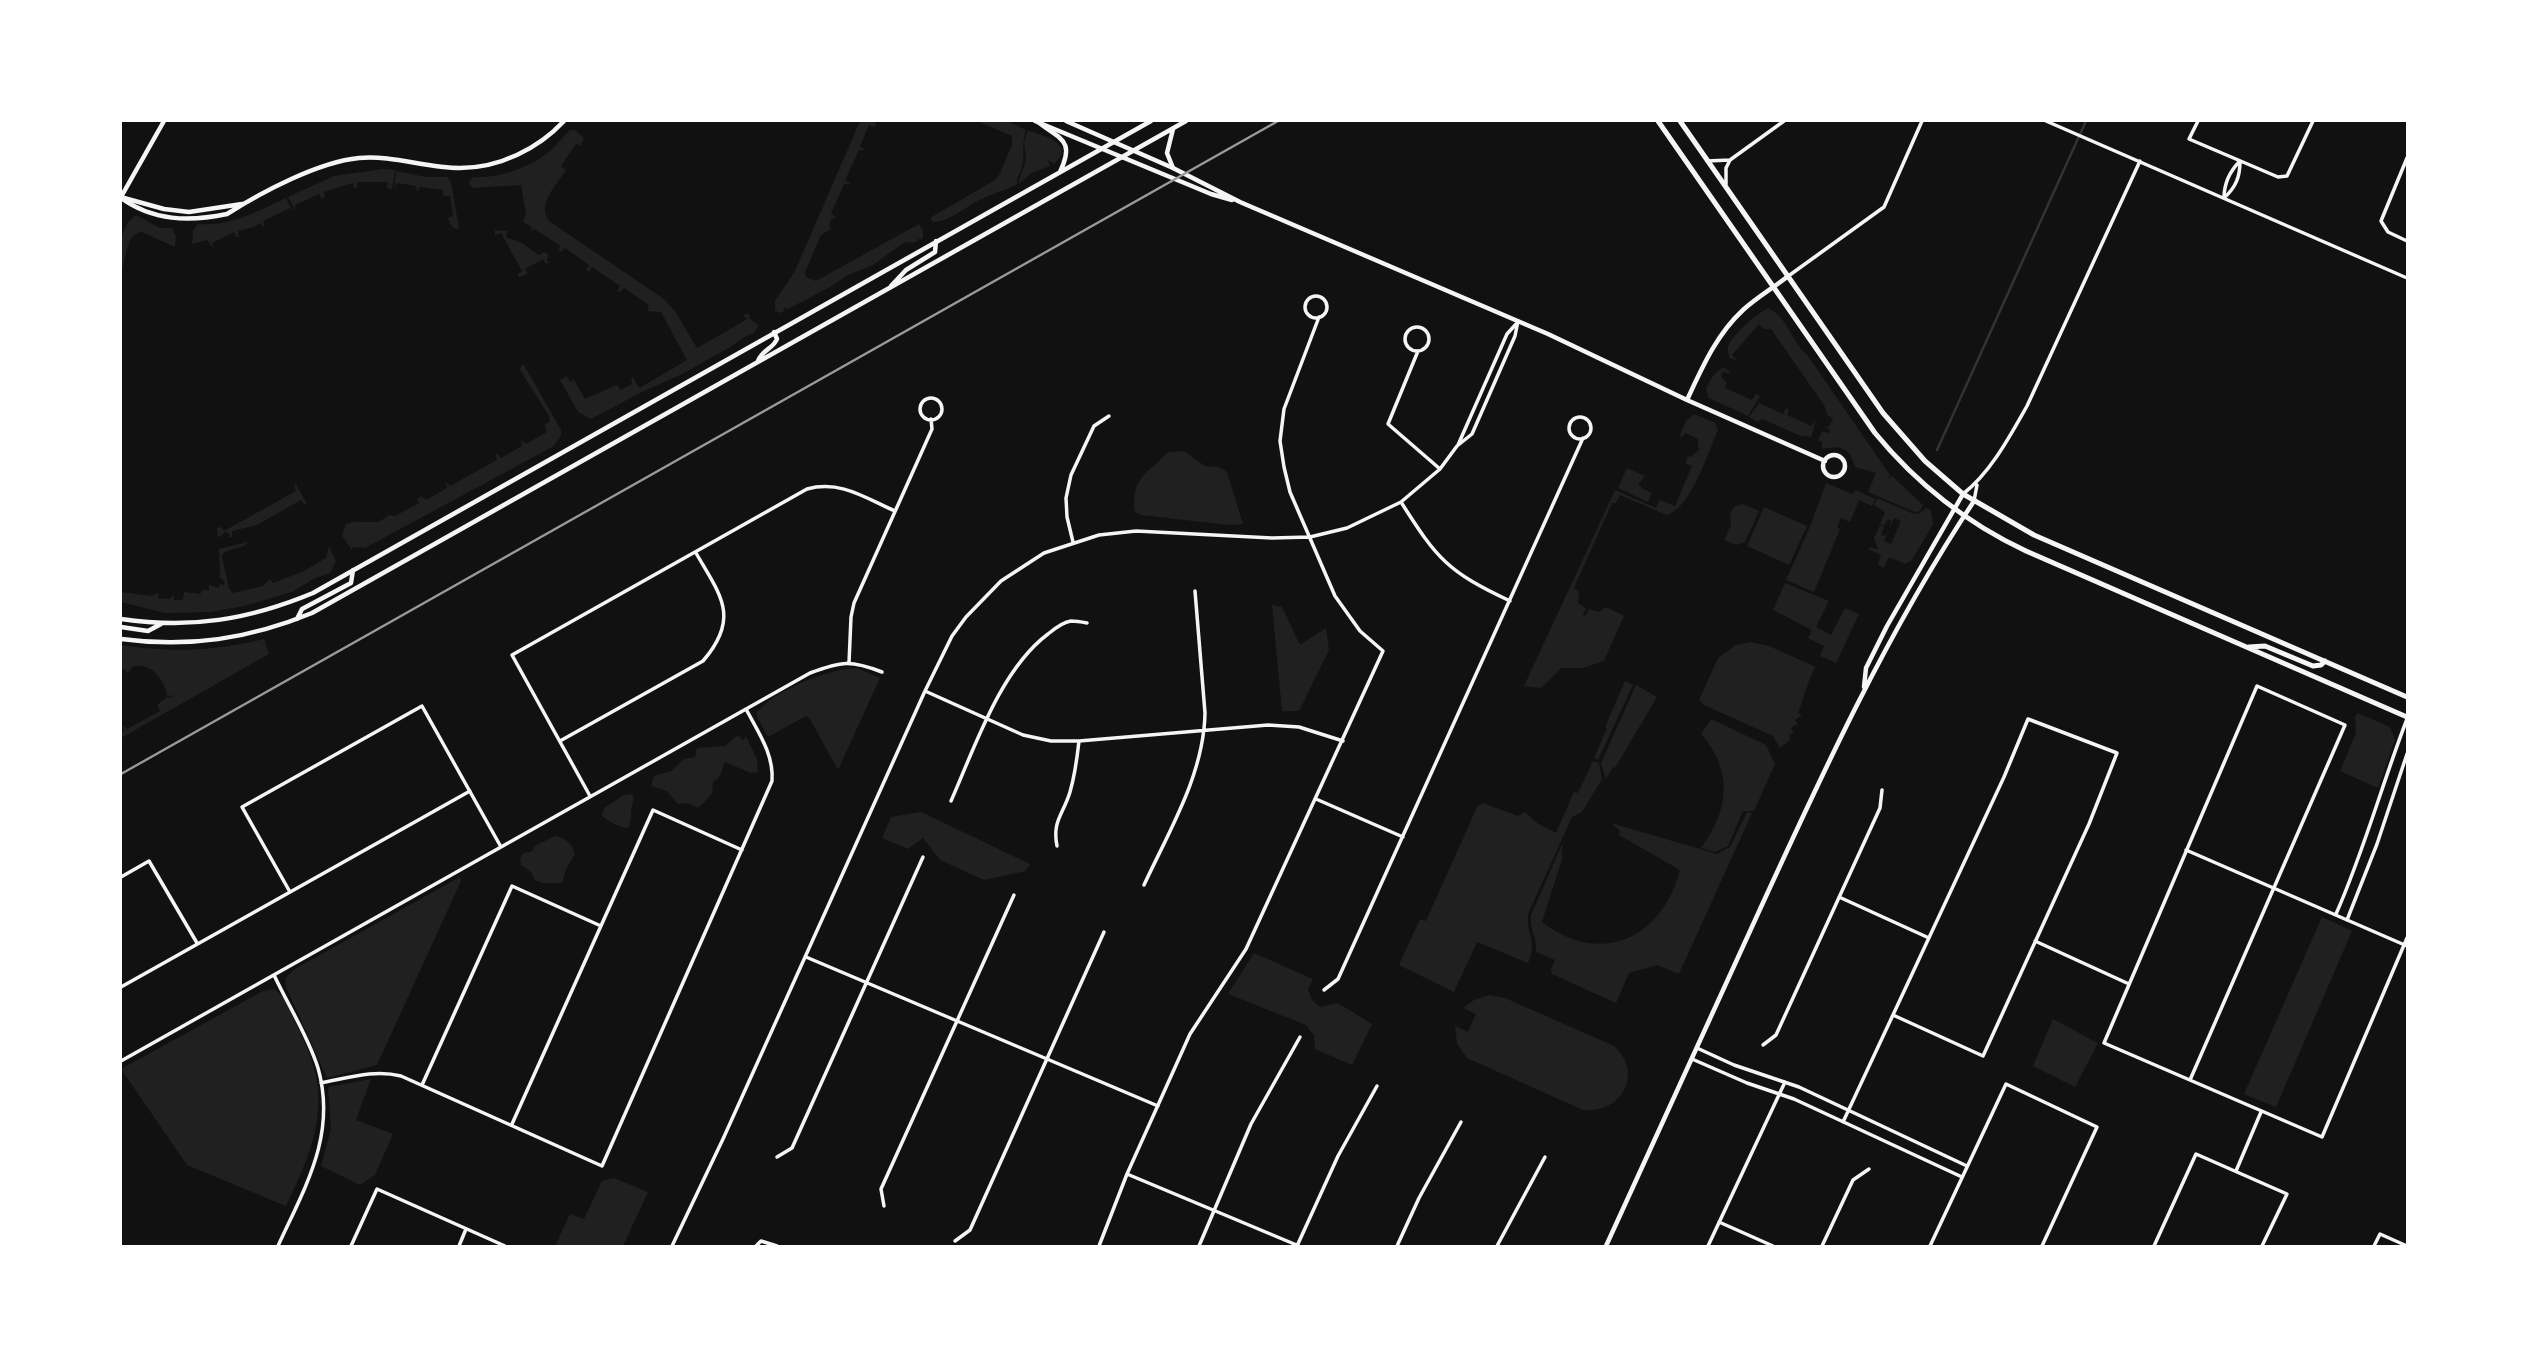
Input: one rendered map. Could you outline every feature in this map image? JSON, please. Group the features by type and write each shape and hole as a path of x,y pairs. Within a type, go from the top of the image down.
{"main road":[{"path":"121,197 164,121"},
{"path":"121,197 146,213 183,219 211,217 227,214 326,165 345,160 380,158 459,168 500,161 533,147 564,121"},
{"path":"1066,121 1173,167 1240,202 1518,321 1825,461"},
{"path":"121,619 162,624 205,623 252,615 289,603 333,582 1151,121"},
{"path":"121,639 171,643 211,641 258,633 297,619 341,597 1186,121"},
{"path":"1658,121 1886,447 1909,472 1958,513 2026,551 2407,718"},
{"path":"1680,121 1897,432 1925,461 1969,498 2034,535 2407,697"},
{"path":"1037,122 1211,194 1240,202"},
{"path":"1037,122 1061,137 1067,146 1066,159 1060,172"},
{"path":"1173,129 1167,146 1173,167"},
{"path":"121,197 164,209 189,212 243,204"},
{"path":"888,290 906,270 935,253 936,241"},
{"path":"1687,400 1715,343 1742,311 1787,277"},
{"path":"757,363 762,352 775,343 777,339 774,332"},
{"path":"1833,455 1840,457 1846,466 1844,472 1838,477 1830,477 1824,472 1825,461 1833,455"},
{"path":"1606,1246 1813,793 1864,688 1958,513 1969,498"},
{"path":"1864,688 1866,668 1914,575 1969,498"},
{"path":"297,619 302,609 351,583 353,570"},
{"path":"121,627 148,631 162,624"},
{"path":"2246,648 2264,646 2313,666 2321,665 2325,661"}],"street":[{"path":"1726,187 1726,168 1730,160 1784,121"},
{"path":"1787,277 1884,206 1922,121"},
{"path":"2046,121 2407,278"},
{"path":"2198,121 2189,139 2278,177 2287,176 2313,121"},
{"path":"2407,158 2382,217 2382,225 2388,232 2407,241"},
{"path":"1707,161 1730,160"},
{"path":"1969,498 2027,405 2140,161"},
{"path":"2224,198 2232,190 2240,174 2240,161"},
{"path":"2224,198 2224,187 2232,169 2240,161"},
{"path":"1099,1246 1190,1034 1246,949 1383,651 1360,631 1335,596 1290,492 1280,441 1288,396 1320,317 1326,310 1326,303 1322,298 1312,297 1305,305 1306,312 1312,317 1320,317"},
{"path":"1457,446 1472,434 1478,422 1515,336 1518,321"},
{"path":"671,1246 723,1139 925,691 952,636 983,598 1001,581 1044,553 1099,535 1136,531 1272,538 1310,537 1347,528 1401,502 1440,469 1457,446 1507,334 1518,321"},
{"path":"1418,351 1408,347 1405,340 1409,330 1417,327 1427,333 1429,340 1425,347 1418,351 1388,424 1440,469"},
{"path":"930,398 939,402 941,408 937,417 931,419 922,415 920,409 922,403 930,398"},
{"path":"1073,542 1066,498 1072,475 1094,426 1109,416"},
{"path":"1324,990 1338,979 1583,438 1589,434 1589,421 1579,417 1571,423 1570,430 1576,438 1583,438"},
{"path":"849,663 854,603 932,429 931,419"},
{"path":"1969,498 1977,483"},
{"path":"591,796 512,655 807,489 823,485 842,487 895,511"},
{"path":"1401,502 1437,556 1474,584 1510,601"},
{"path":"560,741 703,660 713,649 725,619 724,602 696,552"},
{"path":"1144,886 1200,760 1205,731 1195,591"},
{"path":"951,801 1006,681 1020,660 1037,642 1069,621 1087,622"},
{"path":"121,1061 810,673 849,663 858,663 882,672"},
{"path":"2190,1080 2345,725 2257,687 2104,1043 2261,1112 2322,1136 2406,946 2407,938"},
{"path":"925,691 1023,735 1051,741 1268,725 1299,727 1343,741"},
{"path":"290,892 242,807 422,706 501,847"},
{"path":"321,1083 388,1072 602,1166 769,788 773,766 746,709"},
{"path":"2336,915 2361,855 2407,718"},
{"path":"1843,1122 2028,719 2117,752 2089,824 1983,1056 1893,1015"},
{"path":"1057,846 1054,831 1069,797 1076,772 1079,741"},
{"path":"2347,920 2370,865 2407,754"},
{"path":"1763,1045 1776,1035 1880,808 1882,790"},
{"path":"121,987 470,791"},
{"path":"1316,799 1403,837"},
{"path":"512,1125 653,810 742,850"},
{"path":"2186,850 2406,946"},
{"path":"777,1157 792,1148 923,857"},
{"path":"121,877 149,861 197,944"},
{"path":"422,1085 512,886 601,926"},
{"path":"884,1206 881,1189 1014,895"},
{"path":"1839,897 1929,938"},
{"path":"955,1241 970,1230 1104,932"},
{"path":"2035,942 2129,984"},
{"path":"806,957 1158,1106"},
{"path":"274,975 309,1047 325,1104 322,1140 315,1164 278,1246"},
{"path":"1199,1246 1251,1124 1300,1038"},
{"path":"1697,1048 1734,1065 1785,1082 1967,1166"},
{"path":"1692,1059 1747,1083 1780,1093 1962,1177"},
{"path":"1708,1246 1785,1082"},
{"path":"1930,1246 2006,1084 2097,1127 2042,1246"},
{"path":"1128,1174 1298,1246 1338,1156 1377,1086"},
{"path":"2235,1171 2261,1112"},
{"path":"1397,1246 1419,1198 1461,1122"},
{"path":"2154,1246 2196,1154 2287,1194 2262,1246"},
{"path":"1497,1246 1545,1157"},
{"path":"1822,1246 1853,1180 1869,1169"},
{"path":"351,1246 377,1189 505,1246"},
{"path":"1719,1222 1773,1246"},
{"path":"458,1246 466,1229"},
{"path":"2374,1246 2380,1234 2407,1246"},
{"path":"756,1246 761,1241 778,1246"}],"shaded area":[{"path":"860,121 874,121 876,125 869,125 860,146 866,150 859,150 845,180 851,184 844,184 831,214 837,218 831,219 829,227 832,228 821,235 805,272 806,277 816,281 919,224 923,238 920,240 917,236 918,241 905,242 873,265 846,276 788,309 784,307 785,310 781,313 775,311 775,301 795,271"},
{"path":"977,121 1007,121 1026,130 1023,163 1017,184 979,200 953,216 933,222 930,218 995,180 999,175 1012,145 1012,136"},
{"path":"570,130 575,130 584,138 582,146 576,144 561,166 566,170 546,201 549,221 664,299 675,311 697,348 746,320 743,316 748,313 750,319 759,325 754,333 732,346 591,419 578,412 560,380 567,376 570,382 574,380 585,399 617,385 621,390 632,384 633,377 639,388 687,360 661,312 647,311 649,305 624,288 620,292 617,291 620,286 592,267 586,271 589,265 565,248 561,252 558,251 561,246 534,229 529,232 532,227 523,222 526,214 521,185 472,188 468,184 473,177 504,174 525,167 551,150"},
{"path":"1028,130 1055,141 1062,151 1054,164 1048,160 1050,166 1032,173 1018,184 1026,160 1024,141"},
{"path":"383,169 395,170 392,189 387,188 388,182 357,182 357,188 354,188 353,183 324,192 325,197 322,199 319,194 295,205 296,211 288,197 334,176"},
{"path":"396,171 426,177 447,177 451,182 459,229 453,228 447,218 453,216 450,196 443,196 443,190 420,187 417,192 416,186 397,183 394,189"},
{"path":"286,198 293,213 290,208 263,221 263,227 260,223 238,231 239,237 236,237 234,232 212,243 214,249 207,240 192,244 193,230 198,224 233,221"},
{"path":"136,215 160,228 172,228 176,236 175,247 142,232 136,234 129,242 121,271 120,247 123,232"},
{"path":"495,230 507,231 506,237 522,243 539,255 544,252 548,254 547,261 550,262 546,264 543,259 525,269 528,274 519,277 518,274 522,271 501,233 495,235"},
{"path":"1768,308 1780,317 1808,356 1890,475 1886,479 1892,476 1923,505 1920,511 1915,512 1868,492 1876,473 1855,467 1850,455 1843,449 1822,449 1822,442 1818,440 1822,431 1829,433 1830,430 1824,426 1829,427 1833,418 1828,416 1824,405 1771,329 1764,329 1759,324 1732,355 1737,360 1729,358 1730,342 1752,319"},
{"path":"524,365 561,430 554,446 365,548 353,547 352,550 342,536 346,524 379,522 389,515 395,516 419,503 417,499 422,496 426,500 447,488 445,482 450,486 497,460 495,454 501,458 522,446 521,440 526,444 547,432 544,425 550,422 549,416 520,370"},
{"path":"1723,367 1730,372 1729,374 1723,371 1721,377 1727,382 1725,388 1752,400 1756,394 1760,396 1748,416 1709,398 1706,389 1713,376"},
{"path":"1759,403 1783,414 1786,408 1789,409 1787,415 1811,426 1816,420 1811,437 1801,436 1762,419 1758,422 1749,417"},
{"path":"1694,414 1714,422 1718,430 1698,478 1684,502 1667,515 1620,495 1616,503 1612,503 1574,588 1579,592 1578,603 1586,608 1583,615 1585,617 1589,609 1599,612 1606,607 1624,616 1604,661 1583,668 1561,668 1541,688 1524,686 1615,490 1656,508 1660,500 1675,506 1692,466 1685,463 1688,456 1691,457 1700,449 1698,439 1685,433 1682,438 1680,435 1686,421"},
{"path":"1184,451 1205,466 1218,467 1227,472 1243,524 1229,525 1141,515 1135,512 1135,491 1142,477 1168,452"},
{"path":"1627,468 1645,476 1638,484 1652,493 1648,502 1618,488"},
{"path":"1826,483 1853,494 1855,490 1875,499 1872,506 1859,500 1850,522 1841,518 1837,527 1840,529 1814,592 1786,580"},
{"path":"296,484 307,504 301,500 257,525 232,531 232,537 229,537 226,531 218,538 217,528 221,527 224,531 296,491"},
{"path":"1877,498 1914,514 1926,508 1931,510 1933,524 1912,560 1905,564 1889,557 1884,567 1879,566 1881,555 1868,549 1870,547 1878,550 1874,538 1880,525 1884,527 1881,535 1885,536 1889,530 1884,541 1891,544 1901,521 1894,518 1890,528 1891,521 1888,519 1884,526 1880,524 1885,512 1874,505"},
{"path":"1743,504 1759,511 1745,542 1736,545 1724,540 1731,525 1730,515 1734,507"},
{"path":"1764,507 1807,526 1789,565 1747,546"},
{"path":"248,542 222,556 229,589 233,593 263,586 270,579 273,583 304,571 326,558 329,546 336,561 330,573 315,578 292,592 244,606 211,612 165,613 121,602 121,592 151,596 158,593 158,598 170,599 173,594 174,600 183,600 184,592 200,594 203,590 209,590 209,585 219,588 220,583 223,586 225,582 220,578 219,549"},
{"path":"1785,583 1829,601 1816,627 1831,635 1845,608 1859,614 1836,663 1820,656 1824,646 1808,638 1812,630 1773,610"},
{"path":"1272,605 1282,607 1300,645 1326,628 1329,650 1299,711 1282,711"},
{"path":"264,639 269,654 121,738 124,731 122,725 127,729 160,711 157,705 167,697 172,698 180,692 172,697 167,695 163,683 155,673 145,667 132,667 124,681 128,672 121,668 121,645 193,650"},
{"path":"1751,642 1769,646 1816,667 1798,713 1802,715 1795,720 1798,724 1791,729 1794,733 1789,734 1790,740 1780,748 1773,736 1704,705 1699,700 1718,658 1736,645"},
{"path":"857,668 880,678 838,770 806,716 768,737 757,717 757,712 765,704 803,682 832,672"},
{"path":"1625,681 1633,685 1598,760 1594,758"},
{"path":"1636,685 1657,697 1606,779 1601,763"},
{"path":"2358,713 2390,727 2395,740 2378,788 2340,771 2356,733 2355,717"},
{"path":"1711,719 1766,745 1775,764 1754,811 1743,811 1728,846 1715,852 1701,848 1717,819 1724,791 1719,762 1701,734"},
{"path":"737,736 741,737 742,741 746,736 757,759 758,772 751,773 725,762 720,776 713,782 712,794 698,808 688,803 678,804 667,791 651,786 654,776 671,771 684,759 695,757 697,748 725,746"},
{"path":"1593,761 1599,763 1602,779 1582,812 1572,817 1528,914 1532,949 1528,963 1477,942 1454,992 1399,965 1420,919 1426,921 1477,807 1483,803 1518,816 1525,812 1537,823 1556,833 1574,792 1578,793"},
{"path":"632,794 634,800 628,828 621,827 602,815 604,808 624,795"},
{"path":"921,812 1030,864 1026,871 984,880 940,860 923,838 908,849 882,838 891,817"},
{"path":"1747,812 1752,813 1679,974 1657,965 1629,973 1616,1003 1552,974 1555,960 1536,952 1531,915 1563,842 1563,856 1542,922 1564,936 1586,943 1606,944 1626,939 1644,929 1659,914 1671,894 1680,870 1619,835 1620,831 1611,823 1717,854 1730,847"},
{"path":"555,836 568,842 575,854 562,883 543,883 535,880 531,872 521,865 520,858 524,853 531,852 535,846"},
{"path":"460,877 461,881 377,1065 327,1078 286,987 285,979 293,970"},
{"path":"2322,917 2352,931 2276,1107 2244,1094"},
{"path":"1254,953 1313,979 1308,989 1312,1000 1320,1007 1338,1003 1372,1024 1352,1065 1315,1049 1314,1035 1306,1025 1228,994"},
{"path":"274,989 284,997 305,1044 318,1090 312,1141 286,1206 187,1165 121,1069 263,991"},
{"path":"1489,995 1505,998 1614,1046 1623,1057 1628,1079 1618,1099 1597,1110 1583,1110 1467,1058 1457,1044 1455,1026 1468,1032 1476,1014 1463,1008 1474,1000"},
{"path":"2053,1019 2098,1043 2075,1087 2033,1066"},
{"path":"371,1079 356,1120 393,1134 375,1175 360,1185 321,1166 331,1129 328,1087"},
{"path":"614,1178 648,1192 623,1246 555,1246 570,1214 584,1219 602,1181"}],"waterway":[{"path":"1937,450 2086,121"}],"railway":[{"path":"121,774 1278,121"}]}
